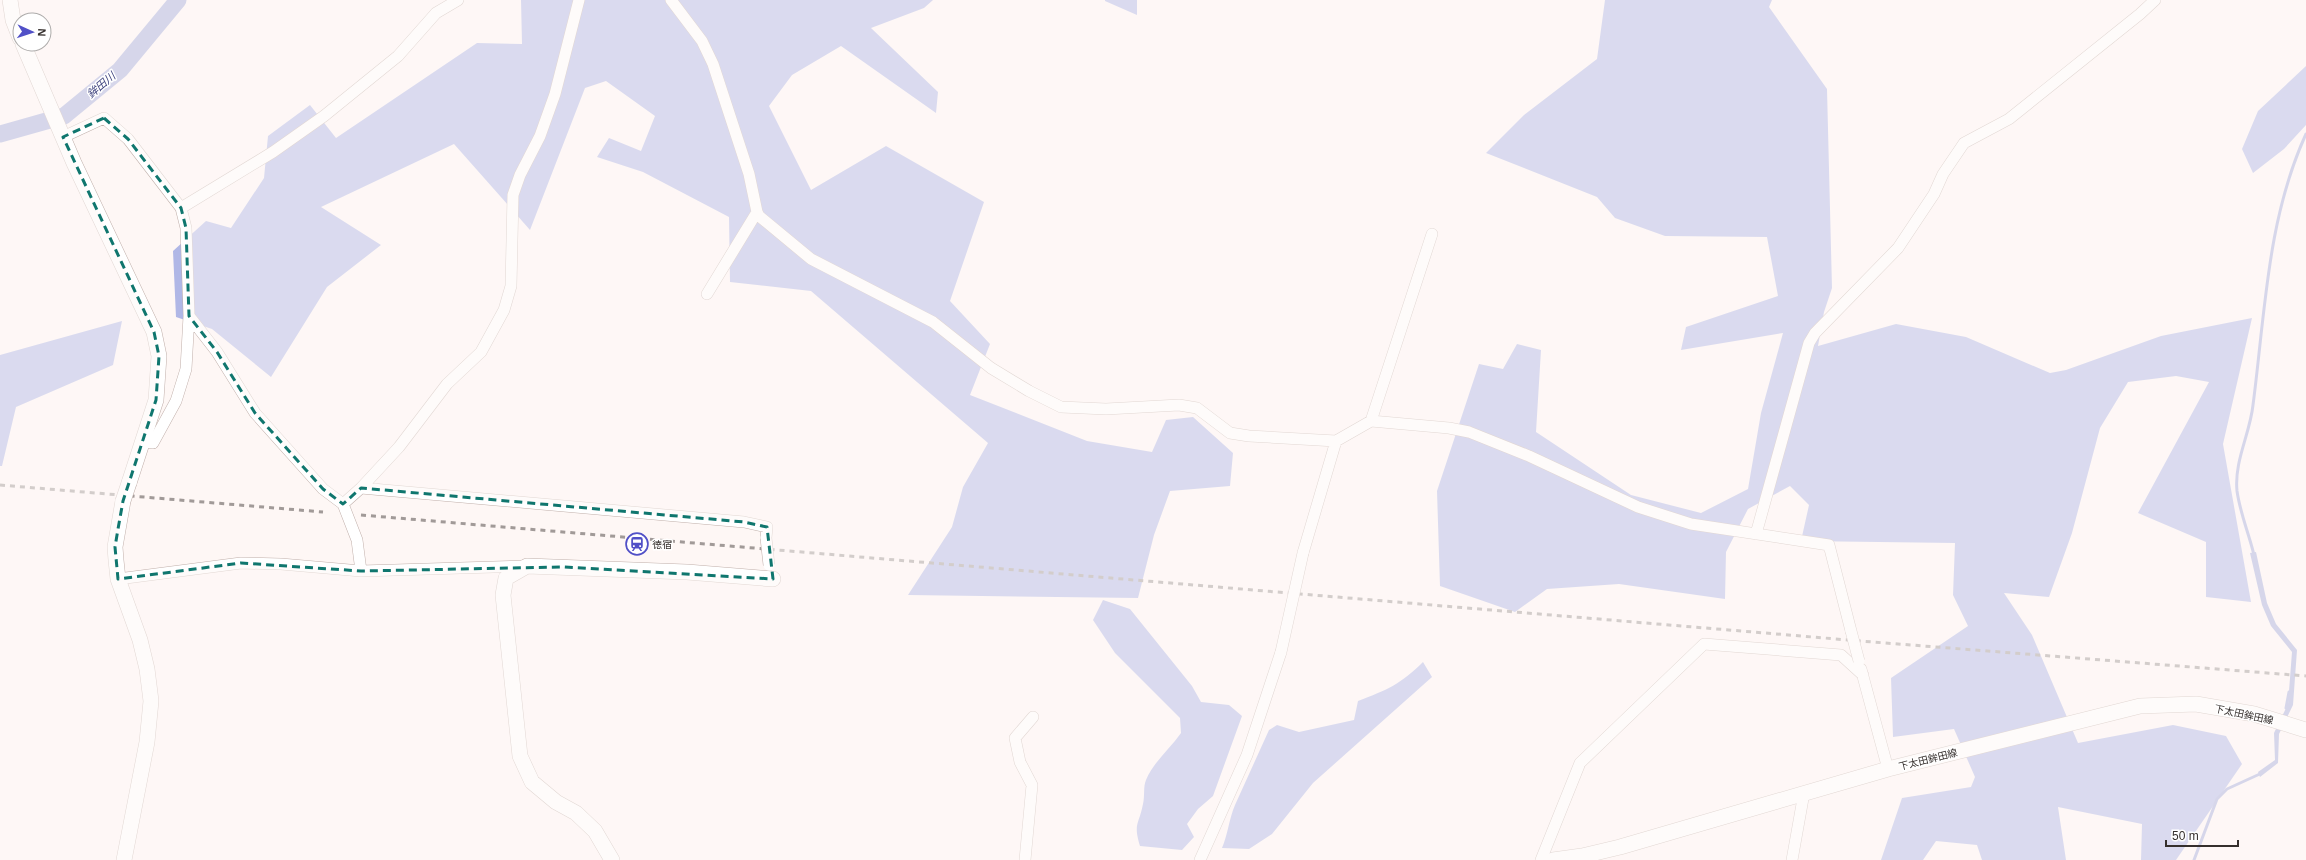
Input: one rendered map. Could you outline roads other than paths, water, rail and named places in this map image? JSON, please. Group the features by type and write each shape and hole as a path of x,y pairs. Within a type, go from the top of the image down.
{"street":[{"path":"10,0 12,13"},
{"path":"181,208 273,152 324,116 398,56 436,12 458,0"},
{"path":"343,504 361,488 399,447 447,384 481,352 504,310 512,286 513,195 520,174 540,136 555,94 579,0"},
{"path":"671,0 702,41 713,64 749,174 757,212 811,259 933,322 991,368 1029,391 1061,407 1106,409 1178,405 1197,408 1230,433 1249,436 1336,441 1371,421 1469,432 1529,456 1638,508 1691,524 1829,545 1888,769"},
{"path":"1756,534 1809,343 1815,333 1898,248 1934,194 1943,174 1964,143 2009,118 2140,14 2155,0"},
{"path":"26,52 62,133 154,332 159,356 156,400 141,442 123,501 115,547 118,579 140,640 147,669 151,701 147,742 124,860"},
{"path":"62,133 104,118 128,139 181,208 186,228 189,316 186,369 176,401 153,443 141,442"},
{"path":"707,294 757,212"},
{"path":"1371,421 1432,234"},
{"path":"189,316 218,352 255,414 323,489 343,504 357,540 361,571"},
{"path":"1200,860 1247,755 1282,652 1303,553 1336,441"},
{"path":"118,579 241,563 281,564 361,571 527,566 687,572 771,572 766,538 767,527 744,522 361,488"},
{"path":"527,566 506,578 503,595 520,756 532,782 556,802 576,813 595,831 612,860"},
{"path":"1541,860 1580,763 1704,644 1841,655 1863,676"},
{"name":"下太田鉾田線","path":"1553,860 1582,856 1620,847 1888,769 2140,706 2170,703 2196,704 2254,714 2306,730"},
{"path":"1025,860 1032,785 1020,762 1015,738 1033,717"},
{"path":"1792,860 1804,793"}],"waterway":[{"name":"鉾田川","path":"0,134 64,116 120,70 178,0"},
{"path":"2254,555 2238,499 2238,469 2251,416 2269,267 2275,233 2293,166 2306,134"},
{"path":"2286,708 2289,692"},
{"path":"2194,860 2217,799 2227,789 2262,773"}],"railway":[{"path":"0,485 323,512"},
{"path":"361,515 1860,641 2306,676"}],"place":[{"name":"徳宿","path":"637,544"}]}
